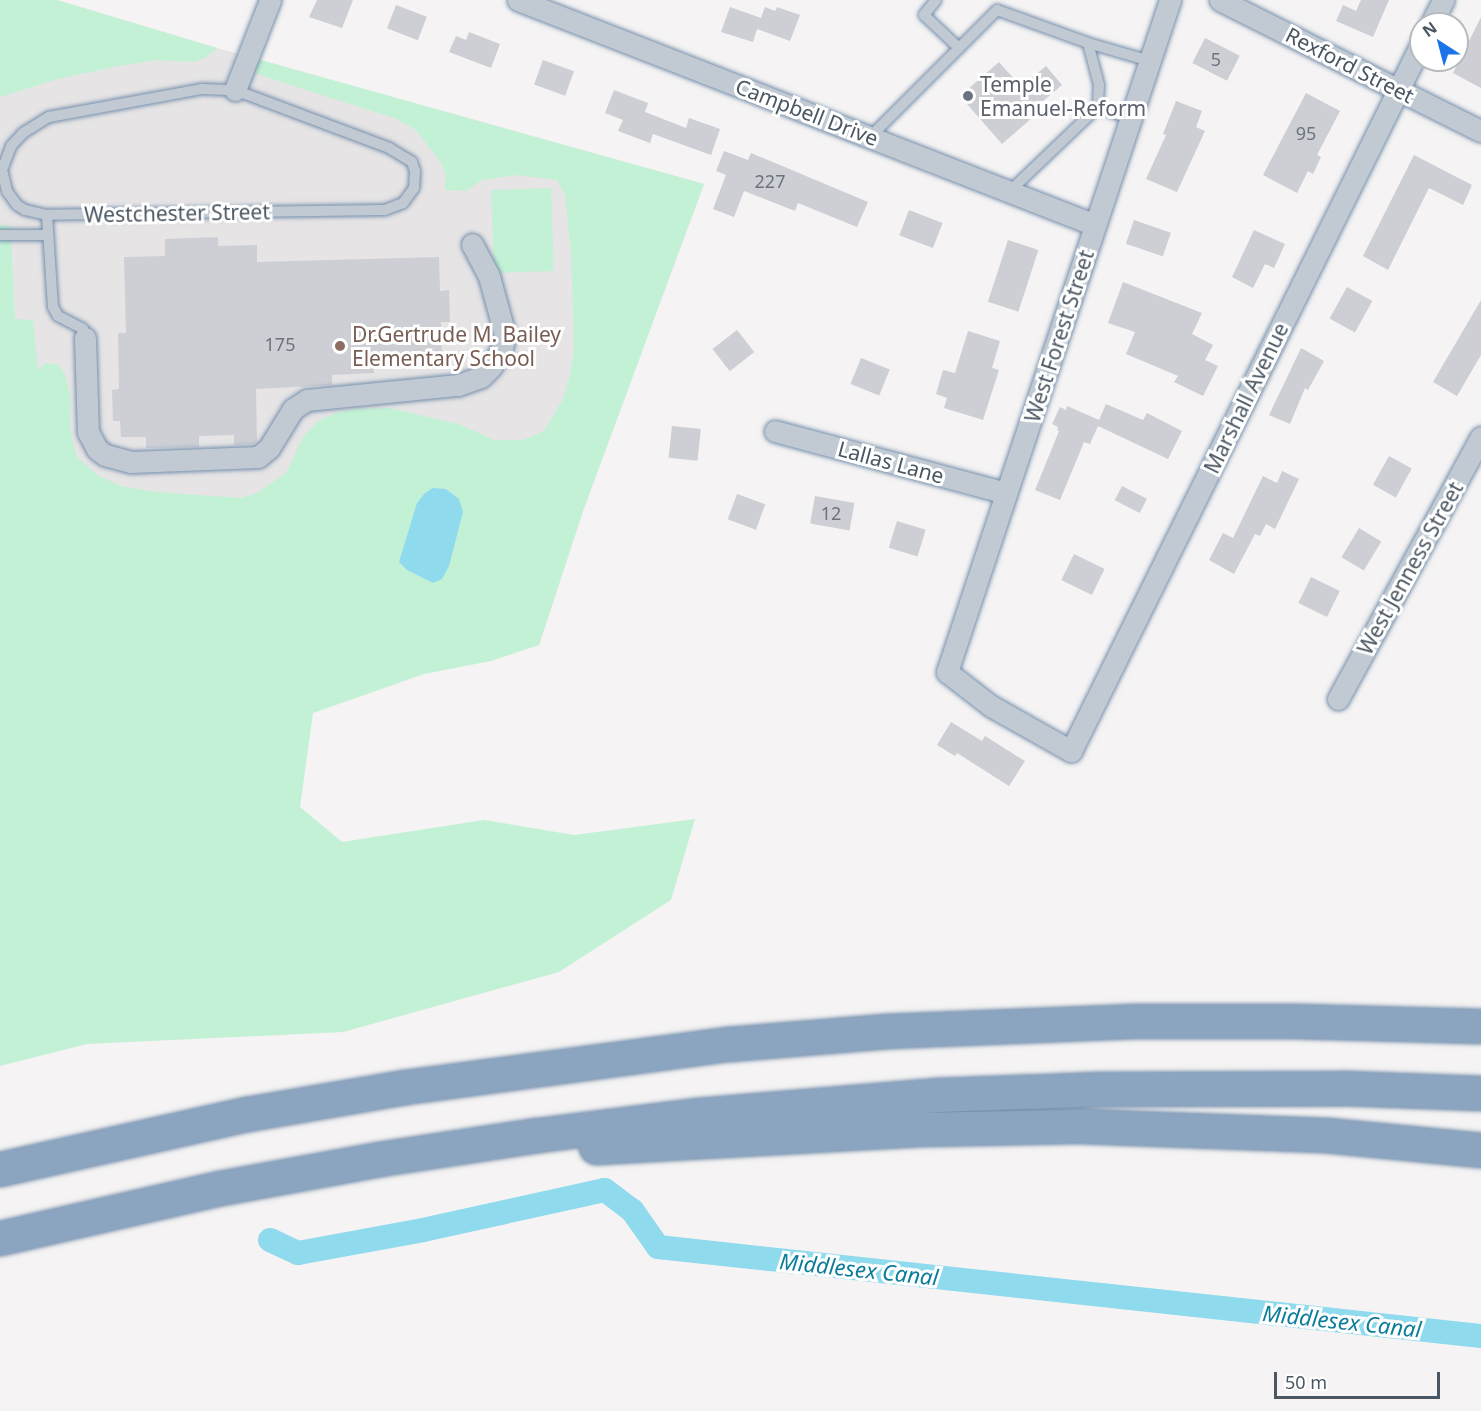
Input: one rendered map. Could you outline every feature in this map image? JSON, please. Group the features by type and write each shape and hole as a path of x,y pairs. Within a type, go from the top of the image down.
{"highway":[{"path":"0,1169 247,1114 486,1074 729,1044 1208,1008 1481,1005"},
{"path":"968,1027 1212,1020 1481,1026"},
{"path":"0,1238 220,1188 379,1159 631,1122 939,1095 1180,1088 1343,1088 1481,1093"},
{"path":"379,1159 919,1129 1013,1126 1246,1130 1338,1136 1481,1150"}],"street":[{"path":"235,90 270,0"},
{"name":"Campbell Drive","path":"518,0 1095,225"},
{"name":"West Forest Street","path":"947,672 1170,0"},
{"name":"Rexford Street","path":"1220,0 1481,131"},
{"name":"Marshall Avenue","path":"947,672 991,706 1071,751 1409,69"},
{"path":"85,338 88,432 97,449 105,455 131,462 258,458 269,448 293,409 307,400 458,385 481,377 491,367 502,348 505,334 489,276 472,244"},
{"name":"Lallas Lane","path":"775,431 1006,494"},
{"name":"West Jenness Street","path":"1338,699 1481,437"}],"lane":[{"path":"936,0 924,15 959,48"},
{"path":"870,137 959,48 998,5 1088,43 1150,61"},
{"path":"1010,191 1098,107 1099,85 1088,43"},
{"name":"Westchester Street","path":"202,89 235,90 408,157 415,171 414,188 403,203 385,210 47,215 32,213 17,205 7,191 3,176 3,161 11,146 35,124 49,117 202,89"},
{"path":"1098,107 1131,119"},
{"path":"47,215 46,235 53,307 58,315 82,329 85,338"},
{"path":"0,235 46,235"}],"shaded area":[{"name":"Dr.Gertrude M. Bailey Elementary School","path":"0,0 57,0 217,48 704,184 583,511 539,645 5,494 15,319 11,227 0,225"}],"green space":[{"path":"0,0 57,0 217,48 207,57 193,62 156,60 114,67 58,79 0,97"},
{"path":"257,59 704,184 583,511 539,645 491,661 424,674 313,713 300,807 342,842 484,820 574,835 695,819 671,900 559,972 343,1032 87,1044 0,1066 0,225 11,226 15,319 33,320 38,371 45,363 59,365 65,374 71,398 70,430 77,457 97,475 121,486 156,492 241,498 257,493 286,473 304,435 319,421 335,413 356,409 389,408 459,424 494,440 523,440 544,431 563,399 570,375 574,350 571,253 565,195 557,180 517,175 482,180 466,191 445,190 446,176 442,164 416,130 397,119 253,73","holes":["433,488 447,489 459,499 433,583 407,570"]},
{"path":"551,188 554,271 494,273 491,190"}],"water":[{"path":"433,488 446,489 459,499 463,512 449,566 442,579 433,583 407,570 399,562 417,503 425,493"}],"building":[{"path":"317,0 353,0 342,28 309,17"},
{"path":"1361,0 1389,0 1373,37 1336,21 1343,5 1356,11"},
{"path":"396,5 427,17 418,40 387,28"},
{"path":"730,7 761,18 765,7 775,11 777,7 800,15 790,41 757,29 753,42 721,32"},
{"path":"1481,17 1481,88 1453,73 1469,72 1469,41"},
{"path":"469,32 500,44 491,68 449,52 456,36 466,40"},
{"path":"1205,38 1240,56 1227,81 1192,63"},
{"path":"543,60 574,71 565,96 534,84"},
{"path":"999,62 1021,87 1046,66 1062,85 1028,114 1032,118 1002,144 960,96"},
{"path":"614,90 648,103 645,112 686,128 689,118 720,129 711,155 653,134 650,143 618,131 623,120 605,113"},
{"path":"1306,93 1340,111 1317,155 1321,157 1313,174 1308,171 1297,193 1263,175"},
{"path":"1176,101 1202,111 1196,127 1205,131 1177,192 1146,179 1166,135 1163,134"},
{"path":"724,151 748,160 751,153 868,202 857,227 798,203 795,211 744,191 734,217 713,209 726,175 716,171"},
{"path":"1414,155 1472,185 1463,205 1429,188 1388,270 1363,256"},
{"path":"909,210 943,223 933,248 899,235"},
{"path":"1134,220 1171,233 1163,256 1126,244"},
{"path":"1254,230 1285,244 1274,268 1265,264 1253,288 1232,277"},
{"path":"218,237 218,246 257,245 257,262 439,257 440,291 449,290 450,322 441,322 442,356 411,357 411,363 374,363 374,373 332,375 332,385 256,389 257,441 253,444 234,445 234,435 199,436 199,447 146,448 146,437 121,437 120,421 113,421 112,390 119,389 118,333 126,333 124,257 165,256 165,239"},
{"path":"1008,240 1038,250 1018,312 988,302"},
{"path":"1123,282 1202,313 1192,334 1213,345 1205,360 1218,366 1203,396 1174,382 1178,376 1126,354 1135,332 1108,323"},
{"path":"1347,287 1372,301 1355,333 1330,318"},
{"path":"1481,300 1481,355 1457,396 1433,382"},
{"path":"737,330 754,352 730,371 713,349"},
{"path":"968,331 1000,341 992,368 999,370 983,420 944,408 947,398 936,394 943,370 955,373"},
{"path":"1301,348 1324,361 1308,390 1305,388 1290,424 1269,415"},
{"path":"861,358 890,370 879,396 851,384"},
{"path":"1106,404 1143,420 1147,413 1182,431 1168,459 1098,426 1090,444 1084,442 1060,500 1035,490 1059,431 1058,427 1052,424 1060,407 1066,410 1067,406 1099,420"},
{"path":"672,426 701,429 697,461 669,458"},
{"path":"1389,456 1412,469 1396,497 1373,485"},
{"path":"1282,471 1299,479 1275,529 1266,524 1260,536 1255,534 1234,574 1209,560 1223,533 1233,538 1263,476 1277,483"},
{"path":"1122,486 1147,499 1140,513 1115,500"},
{"path":"737,494 765,504 756,530 728,519"},
{"path":"815,496 854,503 850,531 810,524"},
{"path":"897,521 926,530 918,557 889,548"},
{"path":"1359,528 1381,541 1364,571 1341,557"},
{"path":"1074,554 1105,569 1092,595 1061,580"},
{"path":"1311,577 1340,591 1327,617 1298,603"},
{"path":"951,722 982,741 985,736 1025,761 1009,786 957,753 955,756 937,745"}],"waterway":[{"name":"Middlesex Canal","path":"270,1240 298,1253 423,1230 605,1190 632,1210 658,1247 1481,1336"}],"place":[{"name":"Temple Emanuel-Reform","path":"968,96"},
{"name":"Dr.Gertrude M. Bailey Elementary School","path":"340,346"}]}
